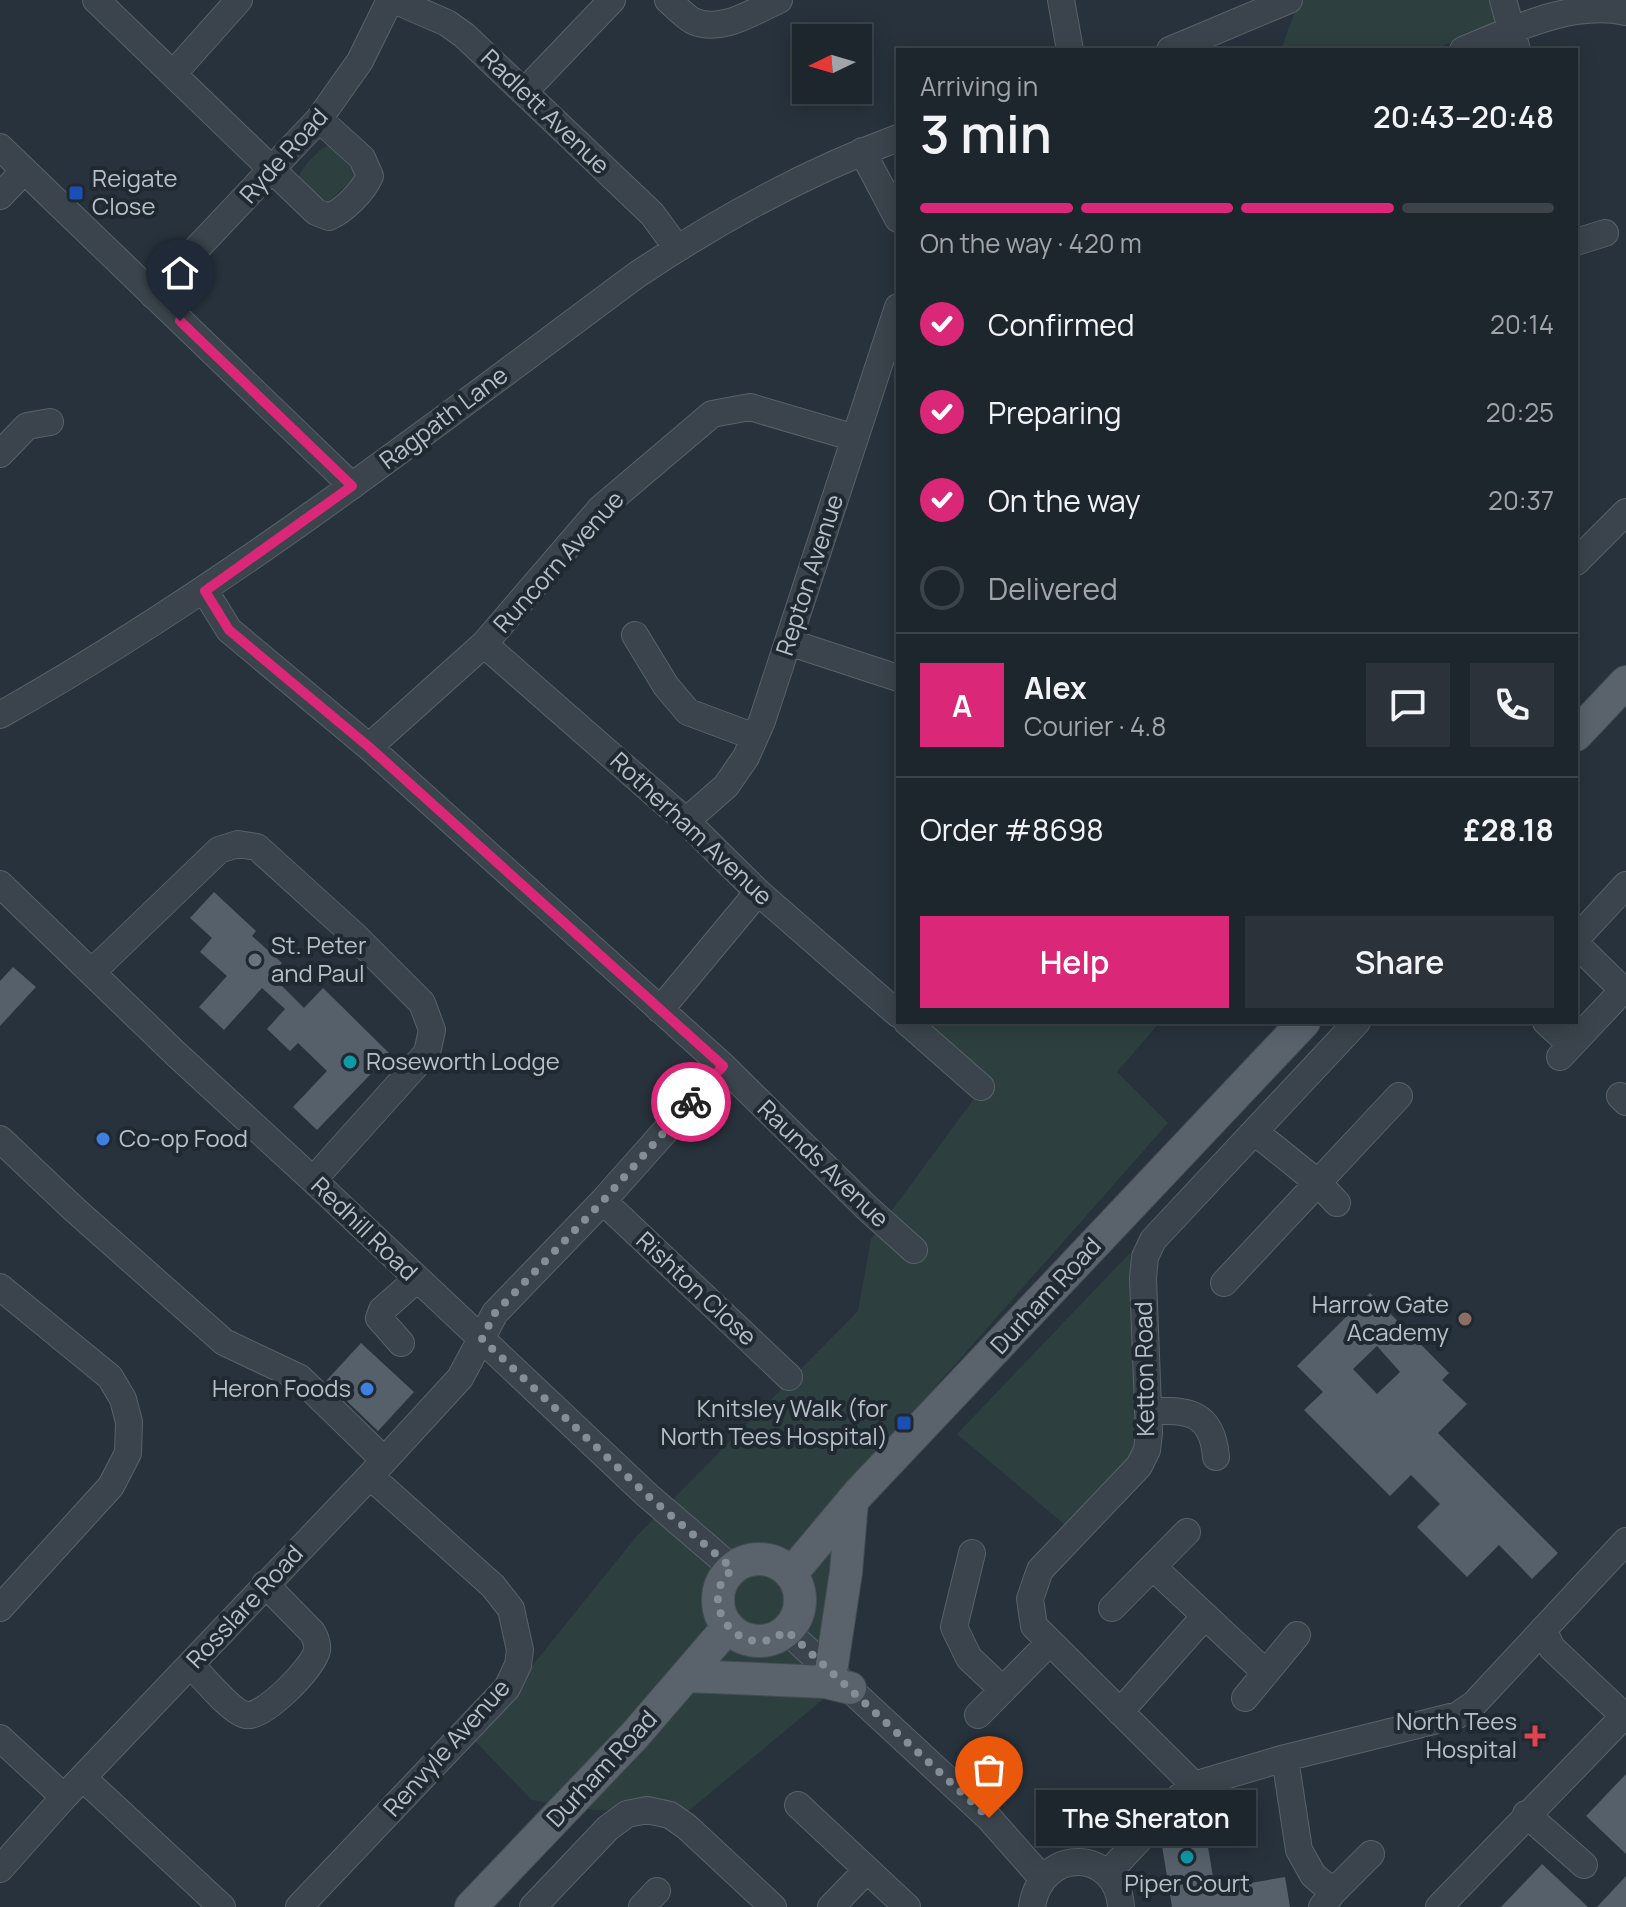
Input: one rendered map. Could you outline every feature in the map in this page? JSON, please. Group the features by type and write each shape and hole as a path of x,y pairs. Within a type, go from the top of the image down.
{"main road":[{"path":"1578,733 1626,682"},
{"name":"Durham Road","path":"791,1574 852,1501 1302,1024"},
{"path":"687,1676 825,1682 841,1680 852,1501"},
{"path":"767,1559 791,1574 800,1595 800,1608 787,1631 763,1641 748,1640 728,1627 721,1617 718,1602 720,1586 732,1568 743,1562 767,1559"},
{"name":"Durham Road","path":"471,1907 687,1676 728,1627"}],"street":[{"path":"96,0 322,216 329,217 366,186 370,176 362,158 319,119"},
{"path":"173,74 239,0"},
{"name":"Radlett Avenue","path":"392,0 447,23 464,35 652,214 677,248"},
{"name":"Ryde Road","path":"153,295 319,119 360,61 392,0"},
{"path":"525,91 612,0"},
{"path":"668,0 690,19 718,25 779,0"},
{"path":"1061,0 1070,48"},
{"path":"1175,48 1289,0"},
{"path":"1503,0 1514,40"},
{"path":"1473,48 1514,40 1576,10 1604,8 1626,12"},
{"name":"Ragpath Lane","path":"0,715 70,676 205,591 677,248 800,180 896,139"},
{"path":"0,147 352,486"},
{"path":"862,151 896,215"},
{"path":"0,196 24,171"},
{"path":"1578,238 1605,233"},
{"name":"Repton Avenue","path":"686,821 726,786 746,757 755,737 855,438 888,375 896,321"},
{"name":"Runcorn Avenue","path":"369,747 484,644 600,509 712,414 750,407 855,438"},
{"path":"0,454 27,426 50,422"},
{"path":"1578,560 1626,512"},
{"name":"Raunds Avenue","path":"205,591 229,630 369,747 723,1066 867,1208 914,1249"},
{"path":"635,635 666,686 688,712 755,737"},
{"path":"788,642 896,677"},
{"name":"Rotherham Avenue","path":"484,644 686,821 758,892 896,1012"},
{"path":"92,972 219,850 238,844 257,847 345,927 422,1003 432,1030 427,1053 313,1180"},
{"name":"Redhill Road","path":"0,884 416,1280 647,1495 732,1568"},
{"path":"1578,939 1626,885"},
{"path":"660,1010 758,892"},
{"path":"1547,1024 1565,1050 1624,992 1578,943"},
{"path":"909,1024 980,1086"},
{"name":"Ketton Road","path":"1194,1785 1034,1626 1030,1599 1040,1570 1139,1466 1147,1450 1143,1278 1145,1257 1153,1240 1355,1024"},
{"name":"Rosslare Road","path":"0,1869 465,1372 495,1313 603,1201 723,1066"},
{"path":"1224,1283 1399,1096"},
{"path":"1255,1132 1317,1182 1337,1203"},
{"name":"Renvyle Avenue","path":"0,1139 224,1342 300,1378 377,1468 493,1586 511,1609 520,1650 518,1665 507,1688 299,1907"},
{"name":"Rishton Close","path":"603,1201 789,1376"},
{"path":"401,1343 379,1318 382,1310 416,1280"},
{"path":"0,1287 110,1377 123,1399 129,1422 128,1453 111,1486 0,1608"},
{"path":"1148,1411 1182,1411 1205,1421 1214,1438 1216,1457"},
{"path":"1112,1608 1187,1532"},
{"path":"1107,1874 1194,1785 1285,1758 1458,1715 1474,1704 1626,1541"},
{"path":"972,1553 954,1627 969,1658 1003,1690"},
{"path":"1153,1567 1266,1673"},
{"path":"191,1665 236,1710 247,1716 259,1714 268,1708 311,1663 317,1651 312,1632 265,1584"},
{"path":"1120,1712 1204,1617"},
{"path":"1439,1907 1624,1716 1552,1648 1543,1630"},
{"path":"787,1631 989,1818 1042,1878"},
{"path":"1245,1698 1297,1635"},
{"path":"978,1715 1049,1643"},
{"path":"0,1738 74,1788 222,1907"},
{"path":"1285,1758 1299,1850 1327,1900 1371,1854"},
{"path":"798,1805 907,1907"},
{"path":"533,1907 608,1828 627,1814 647,1810 670,1815 687,1827 773,1907"},
{"path":"1526,1814 1584,1865"},
{"path":"1032,1907 1034,1893 1042,1878 1056,1867 1071,1862 1095,1866 1107,1874 1118,1891 1121,1907"},
{"path":"831,1907 867,1870"}],"shaded area":[{"path":"1299,0 1518,0 1520,12 1438,48 1282,48"},
{"path":"334,143 362,170 322,208 296,184 310,159"},
{"path":"924,1024 1158,1024 1117,1072 1168,1123 869,1462 843,1683 686,1813 595,1810 532,1800 473,1739 636,1537 858,1311 871,1239 990,1077"},
{"path":"1130,1253 1143,1442 1071,1530 957,1434"}],"building":[{"path":"214,892 256,931 252,936 282,963 277,969 287,978 281,985 304,1008 323,988 390,1054 317,1130 293,1107 327,1071 298,1043 290,1051 267,1029 285,1009 262,988 224,1030 199,1007 227,976 200,952 212,938 190,918"},
{"path":"13,967 36,987 0,1026 0,981"},
{"path":"1370,1293 1449,1373 1442,1380 1467,1404 1438,1433 1558,1553 1532,1579 1499,1545 1467,1577 1417,1527 1440,1504 1411,1475 1390,1496 1304,1410 1323,1392 1297,1366","holes":["1377,1346 1400,1372 1377,1394 1353,1369"]},
{"name":"Heron Foods","path":"361,1343 414,1392 378,1431 326,1381"},
{"path":"1626,1774 1626,1854 1586,1816"},
{"name":"Piper Court","path":"1205,1829 1215,1889 1285,1877 1290,1907 1172,1907 1161,1840 1165,1835"},
{"path":"1542,1864 1588,1907 1501,1907"},
{"path":"1626,1876 1626,1907 1597,1907"}],"way so far":[{"path":"691,1102 603,1201 495,1313 482,1339 647,1495 732,1568 720,1586 718,1602 721,1617 728,1627 748,1640 763,1641 787,1631 989,1818"}],"place":[{"name":"Reigate Close","path":"76,193"},
{"name":"St. Peter and Paul","path":"255,960"},
{"name":"Roseworth Lodge","path":"350,1062"},
{"name":"Co-op Food","path":"103,1139"},
{"name":"Harrow Gate Academy","path":"1465,1319"},
{"name":"Heron Foods","path":"367,1389"},
{"name":"Knitsley Walk (for North Tees Hospital)","path":"904,1423"},
{"name":"North Tees Hospital","path":"1535,1736"},
{"name":"The Sheraton","path":"989,1818"},
{"name":"Piper Court","path":"1187,1857"}],"route":[{"path":"180,321 352,486 205,591 229,630 369,747 723,1066 691,1102"}]}
